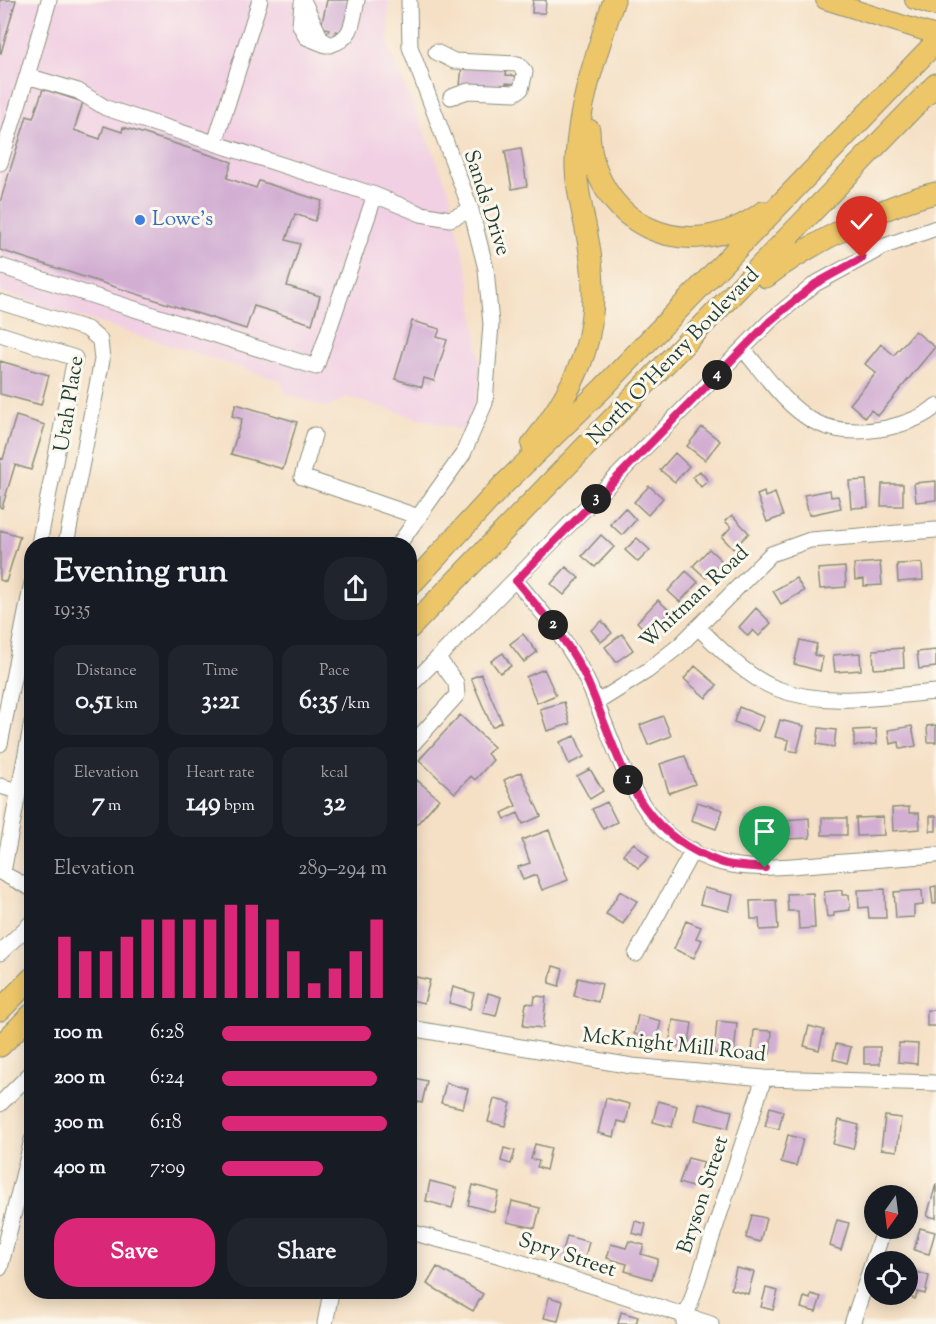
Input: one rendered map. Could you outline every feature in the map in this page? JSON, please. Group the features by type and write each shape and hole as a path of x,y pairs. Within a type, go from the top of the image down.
{"highway":[{"path":"600,0 604,32"},
{"path":"502,486 545,428 573,384 592,329 592,264 576,163 579,117 614,0"},
{"path":"628,0 594,97 589,123 590,154 598,180 611,201 637,224 680,237 699,238 728,232 751,221 770,207 844,140"},
{"name":"North O'Henry Boulevard","path":"417,578 502,486 603,388 936,42"},
{"name":"North O'Henry Boulevard","path":"417,621 936,84"},
{"path":"713,317 788,260 880,213 920,196 936,193"},
{"path":"0,1010 24,986"},
{"path":"0,1047 24,1022"}],"main road":[{"path":"825,0 936,35"},
{"path":"914,0 936,7"}],"street":[{"path":"0,163 4,136 27,76 49,0"},
{"path":"214,143 260,0"},
{"path":"303,0 316,31 330,45 348,36 357,0"},
{"name":"Sands Drive","path":"404,537 463,453 485,403 491,324 486,269 471,210 410,47 408,0"},
{"path":"436,52 454,61 518,64 525,72 521,89 515,93 468,91 451,97"},
{"path":"27,76 78,91 106,108 375,195 421,214 450,219 471,210"},
{"path":"0,266 316,367 375,195"},
{"path":"417,679 770,321 815,284 885,246 936,228"},
{"name":"Utah Place","path":"0,302 87,329 100,340 102,360 67,537"},
{"path":"0,334 75,358 40,537"},
{"path":"742,349 792,406 808,420 827,429 861,432 898,425 927,414 936,406"},
{"path":"314,435 302,477 419,517"},
{"name":"Whitman Road","path":"596,703 647,671 699,628 729,593 771,554 810,540 936,530"},
{"path":"516,581 553,624 589,684 630,786 650,816 675,839 722,863 765,868 936,855"},
{"path":"0,744 24,623"},
{"path":"699,628 745,670 774,687 806,697 835,700 936,692"},
{"path":"417,739 457,695 456,683 438,658"},
{"path":"24,761 2,872 24,884"},
{"path":"0,786 18,791"},
{"path":"636,954 693,850"},
{"path":"0,953 24,930"},
{"name":"McKnight Mill Road","path":"417,1029 632,1066 764,1078 936,1083"},
{"name":"Bryson Street","path":"685,1320 764,1078"},
{"path":"0,1104 24,1080"},
{"path":"0,1268 24,1172"},
{"name":"Spry Street","path":"417,1234 501,1256 685,1320 711,1324"},
{"path":"852,1324 880,1239"},
{"path":"324,1324 329,1299"}],"shaded area":[{"path":"0,0 389,0 388,46 449,190 470,283 481,372 472,414 463,431 347,397 327,408 286,394 279,380 0,292"}],"building":[{"path":"0,0 16,0 1,53 0,53"},
{"path":"327,0 354,0 347,34 336,31 334,38 326,36 329,29 321,27"},
{"path":"533,0 546,0 545,13 532,13"},
{"path":"462,65 507,68 506,75 517,76 516,84 506,83 505,89 460,86"},
{"path":"43,89 83,102 74,130 100,139 104,126 122,132 123,127 232,162 227,178 256,188 259,181 322,201 315,221 295,214 286,240 300,244 287,286 320,296 312,324 254,306 246,329 0,250 0,202 27,116 33,118"},
{"path":"521,148 527,186 512,189 505,151"},
{"path":"412,321 440,329 437,337 447,340 434,381 424,378 422,387 395,379"},
{"path":"915,331 935,347 878,416 871,410 865,417 850,404 876,373 865,364 881,344 894,355"},
{"path":"0,361 49,375 41,405 0,394"},
{"path":"236,404 297,422 283,469 231,454 242,419 232,416"},
{"path":"16,416 45,425 31,470 15,465 2,508 0,507 0,458 3,459"},
{"path":"702,427 720,441 705,460 687,446"},
{"path":"675,453 689,466 675,482 660,470"},
{"path":"700,471 708,481 701,487 693,477"},
{"path":"866,480 868,507 851,508 849,481"},
{"path":"936,481 936,500 916,502 914,483"},
{"path":"882,484 903,484 903,506 881,506"},
{"path":"649,486 663,498 648,515 634,502"},
{"path":"830,490 831,497 838,496 841,508 809,515 804,495"},
{"path":"764,492 765,497 775,493 783,516 767,522 757,495"},
{"path":"625,508 636,520 622,535 610,524"},
{"path":"732,515 749,533 733,549 722,537 731,527 725,521"},
{"path":"0,530 20,536 6,582 0,580"},
{"path":"601,535 614,547 595,567 582,556"},
{"path":"637,538 650,550 638,562 625,550"},
{"path":"709,549 722,561 706,578 693,566"},
{"path":"880,562 882,585 864,586 864,579 855,580 854,564"},
{"path":"922,563 923,580 898,582 897,564"},
{"path":"566,567 579,578 564,595 551,584"},
{"path":"845,567 846,587 820,589 818,569"},
{"path":"686,571 698,582 680,602 668,591"},
{"path":"796,578 804,591 781,604 773,591"},
{"path":"658,600 670,611 649,634 637,622"},
{"path":"756,608 771,623 759,636 753,630 748,636 739,627"},
{"path":"602,621 612,633 601,642 591,630"},
{"path":"523,634 537,652 524,662 510,644"},
{"path":"622,634 633,650 616,662 605,647"},
{"path":"800,640 817,644 814,655 823,657 820,671 794,664"},
{"path":"903,648 904,667 874,669 873,650"},
{"path":"936,650 936,667 919,669 917,652"},
{"path":"503,653 511,666 500,673 491,661"},
{"path":"860,653 861,670 835,672 833,655"},
{"path":"695,666 717,685 706,698 684,679"},
{"path":"544,669 556,695 537,703 526,677"},
{"path":"481,674 502,722 492,727 471,678"},
{"path":"564,702 570,724 547,731 540,709"},
{"path":"739,707 764,717 758,731 734,722"},
{"path":"460,715 494,747 487,754 493,760 475,780 471,776 455,793 419,760"},
{"path":"663,716 671,736 648,745 640,725"},
{"path":"780,720 804,726 797,752 787,750 789,740 775,737"},
{"path":"936,725 936,742 928,742 927,726"},
{"path":"912,726 916,746 900,749 899,742 890,744 888,730"},
{"path":"819,728 836,730 834,747 817,744"},
{"path":"876,729 877,744 854,746 854,730"},
{"path":"575,736 584,757 569,764 560,742"},
{"path":"685,756 695,784 669,793 660,764"},
{"path":"590,769 603,791 590,799 577,776"},
{"path":"521,772 541,816 523,824 518,813 505,819 502,813 516,806 504,780"},
{"path":"417,780 439,799 417,824"},
{"path":"607,802 617,822 603,829 592,809"},
{"path":"697,802 723,810 716,829 691,820"},
{"path":"909,807 909,813 919,813 920,829 893,831 892,808"},
{"path":"930,816 936,816 936,831 930,831"},
{"path":"745,817 766,817 765,839 745,839"},
{"path":"883,817 884,835 857,836 856,818"},
{"path":"809,818 810,838 786,839 785,820"},
{"path":"822,818 847,818 847,835 822,835"},
{"path":"549,830 568,880 542,890 536,875 523,880 518,867 530,863 522,840"},
{"path":"634,843 649,857 638,868 623,854"},
{"path":"936,886 936,904 933,904 931,887"},
{"path":"704,888 733,895 729,911 700,904"},
{"path":"885,889 886,918 869,918 868,907 859,908 858,890"},
{"path":"842,890 842,895 849,895 850,910 834,912 834,916 827,917 824,892"},
{"path":"922,890 923,905 914,906 914,917 896,918 894,892"},
{"path":"620,891 637,901 623,924 606,914"},
{"path":"813,893 815,928 799,929 798,911 788,911 787,894"},
{"path":"776,900 778,929 760,930 759,919 751,919 750,901"},
{"path":"686,921 701,927 696,938 702,940 694,958 674,949"},
{"path":"553,966 563,969 559,986 549,983"},
{"path":"417,977 430,980 424,1003 417,1001"},
{"path":"578,978 602,984 598,1002 574,996"},
{"path":"453,987 474,993 470,1009 449,1003"},
{"path":"488,993 501,997 496,1016 483,1013"},
{"path":"535,996 546,997 543,1028 523,1026 526,1003 534,1004"},
{"path":"927,1010 936,1010 936,1026 927,1026"},
{"path":"638,1015 661,1021 656,1040 634,1034"},
{"path":"673,1020 692,1023 688,1048 669,1045"},
{"path":"717,1021 737,1023 734,1055 714,1053"},
{"path":"809,1026 824,1030 819,1050 804,1046"},
{"path":"754,1030 772,1031 770,1054 752,1052"},
{"path":"899,1043 918,1044 917,1064 898,1062"},
{"path":"836,1044 851,1047 847,1063 833,1059"},
{"path":"864,1047 880,1047 880,1064 864,1064"},
{"path":"417,1079 427,1081 422,1103 417,1102"},
{"path":"446,1083 468,1089 463,1108 441,1103"},
{"path":"606,1098 630,1104 626,1123 618,1121 614,1137 598,1133"},
{"path":"494,1099 511,1103 505,1126 488,1122"},
{"path":"658,1101 677,1106 672,1127 653,1122"},
{"path":"699,1103 732,1111 728,1128 695,1120"},
{"path":"770,1107 783,1111 779,1129 765,1126"},
{"path":"885,1116 901,1118 897,1151 881,1149"},
{"path":"839,1120 859,1125 853,1149 833,1144"},
{"path":"788,1135 803,1139 796,1166 781,1162"},
{"path":"535,1144 551,1148 546,1170 537,1167 539,1161 531,1159"},
{"path":"504,1148 515,1151 511,1164 501,1161"},
{"path":"688,1158 704,1162 695,1188 679,1183"},
{"path":"430,1181 457,1188 452,1208 426,1201"},
{"path":"936,1184 936,1218 927,1216"},
{"path":"473,1185 499,1192 494,1212 468,1205"},
{"path":"512,1201 540,1208 535,1228 507,1222"},
{"path":"752,1215 766,1218 760,1242 746,1238"},
{"path":"837,1220 849,1223 841,1250 830,1246"},
{"path":"635,1221 646,1224 643,1236 632,1233"},
{"path":"920,1228 935,1232 929,1254 914,1250"},
{"path":"567,1236 589,1242 583,1264 561,1258"},
{"path":"629,1241 644,1245 641,1254 658,1259 652,1279 625,1271 627,1264 607,1258 611,1244 626,1248"},
{"path":"437,1267 483,1294 473,1311 427,1284"},
{"path":"736,1268 754,1272 748,1294 731,1289"},
{"path":"918,1272 929,1276 925,1294 918,1292"},
{"path":"766,1288 778,1291 773,1310 761,1307"},
{"path":"811,1294 821,1297 816,1312 801,1308 804,1297 810,1299"},
{"path":"549,1297 563,1301 558,1321 544,1318"},
{"path":"621,1312 638,1317 636,1324 618,1324"}],"place":[{"name":"Lowe's","path":"140,220"}],"route":[{"path":"765,868 722,863 693,850 675,839 650,816 630,786 589,684 553,624 516,581 770,321 815,284 862,258"}]}
